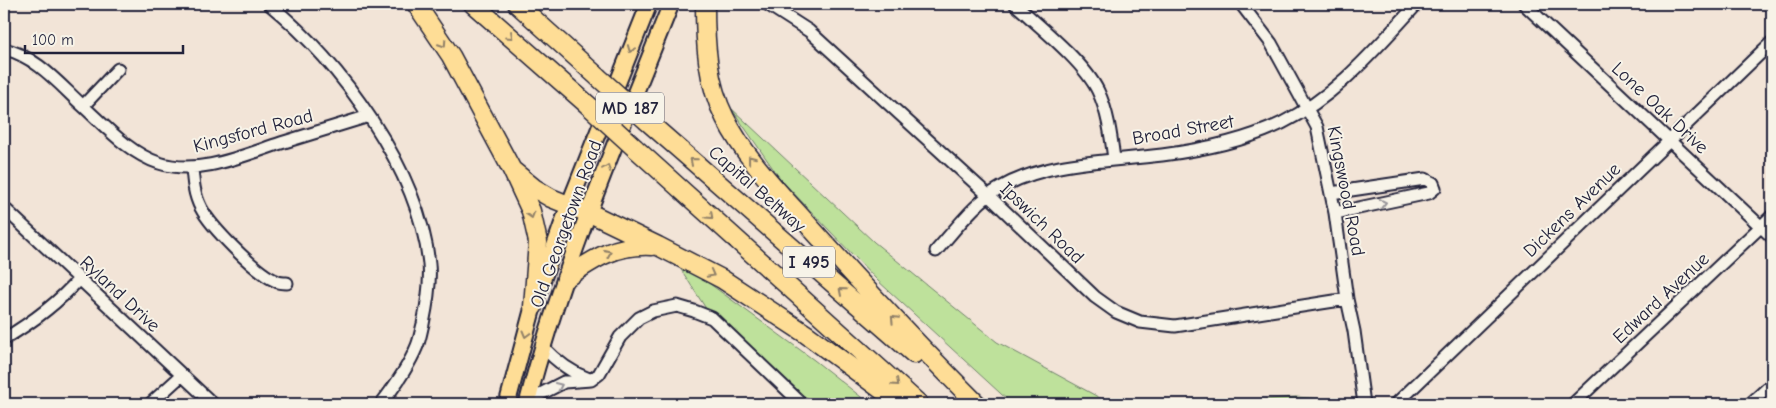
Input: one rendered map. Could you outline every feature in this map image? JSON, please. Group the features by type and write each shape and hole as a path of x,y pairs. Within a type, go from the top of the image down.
{"highway":[{"path":"416,4 451,56 512,170 531,211 537,237 537,269 533,307"},
{"name":"I 495","path":"474,4 919,404"},
{"name":"Capital Beltway","path":"517,4 647,121 970,404"},
{"path":"705,4 708,66 714,91 724,117 742,147 761,172 871,296 977,404"},
{"path":"512,170 534,188 551,198 589,213 658,246 722,280 806,334 901,404"},
{"path":"566,278 605,253 635,245 658,246"}],"main road":[{"name":"Old Georgetown Road","path":"507,404 533,307 569,205 649,4"},
{"name":"Old Georgetown Road","path":"528,402 543,347 589,213 671,4"}],"street":[{"path":"268,4 288,20 342,78 369,116 393,157 416,208 423,229 429,265 428,304 418,345 402,377 381,404"},
{"name":"Ipswich Road","path":"767,4 809,31 988,195 1095,297 1116,312 1140,322 1175,326 1347,299"},
{"path":"1015,4 1087,74 1098,91 1110,126 1114,159"},
{"name":"Kingswood Road","path":"1241,4 1271,43 1317,127 1335,213 1364,404"},
{"name":"Broad Street","path":"936,251 988,195 1027,175 1048,169 1114,159 1163,155 1230,142 1281,124 1323,99 1349,76 1418,4"},
{"name":"Lone Oak Drive","path":"1524,4 1772,237"},
{"name":"Dickens Avenue","path":"1396,404 1772,42"},
{"name":"Kingsford Road","path":"4,49 22,55 44,70 134,151 159,163 192,167 220,162 369,116"},
{"path":"83,106 118,69"},
{"path":"192,167 194,193 201,209 213,225 236,250 266,275 277,282 287,283"},
{"path":"1331,193 1425,179 1434,183 1435,188 1429,193 1335,213"},
{"name":"Ryland Drive","path":"4,208 213,404"},
{"name":"Edward Avenue","path":"1573,404 1772,216"},
{"path":"4,339 65,294 79,280"},
{"path":"528,402 564,382 591,380 599,374 620,337 639,318 653,311 677,306 712,318 802,404"},
{"path":"543,347 572,372 591,380"},
{"path":"150,404 182,375"},
{"path":"1750,404 1772,384"}],"green space":[{"path":"731,108 874,242 997,342 1111,404 1012,404 877,280 781,180"},
{"path":"673,257 814,360 870,404 802,404 712,318"},
{"path":"1296,397 1364,402 1364,404 1209,404"}]}
